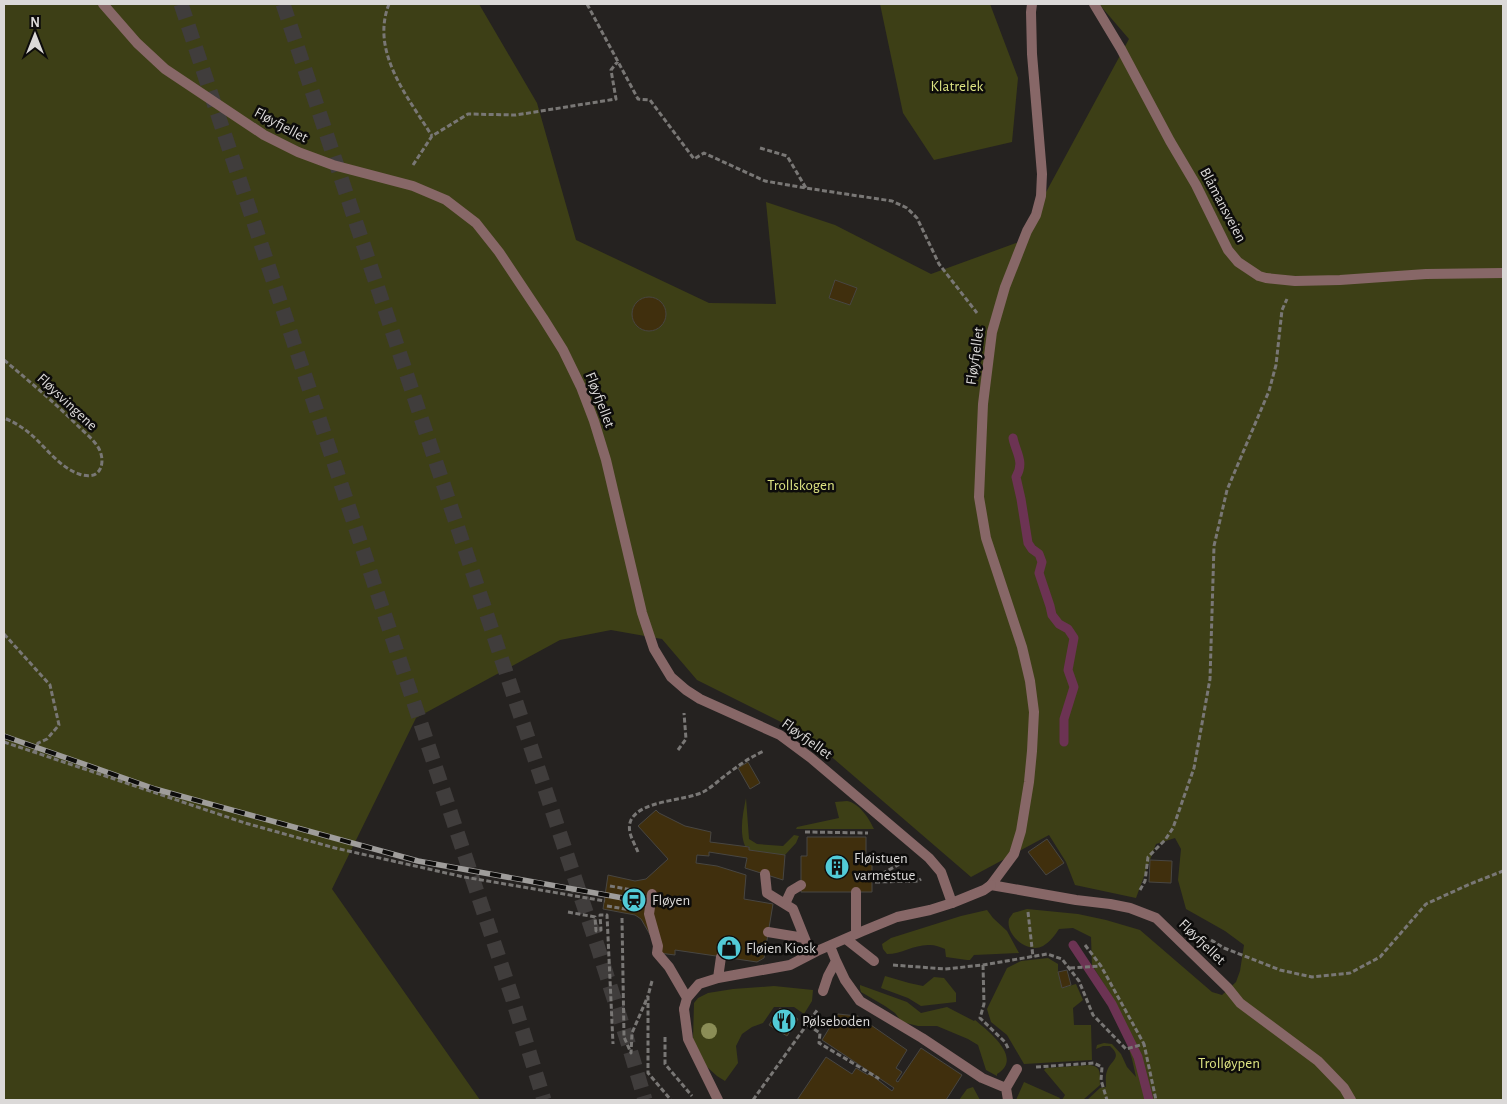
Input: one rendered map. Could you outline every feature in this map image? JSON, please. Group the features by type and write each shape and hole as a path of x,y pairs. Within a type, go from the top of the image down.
{"street":[{"name":"Fløyfjellet","path":"102,4 137,43 165,69 264,135 298,152 333,165 401,182 446,200 476,223 499,252 563,350 581,387 596,429 642,613 654,649 671,677 700,699 780,735 811,758 929,858 941,872 952,903"},
{"name":"Fløyfjellet","path":"687,998 699,984 718,978 790,965 856,934 898,917 930,910 984,890 991,885 1014,854 1021,831 1029,782 1034,712 1030,681 1022,647 986,538 979,497 983,404 992,332 1005,286 1027,231 1036,215 1041,196 1042,174 1032,54 1032,4"},
{"name":"Blåmansveien","path":"1094,4 1196,185 1228,250 1238,262 1259,276 1296,281 1426,274 1503,273"},
{"path":"765,874 767,893 792,909 811,954"},
{"path":"785,904 791,891 801,885"},
{"name":"Fløyfjellet","path":"991,885 1110,904 1130,908 1156,918 1228,988 1240,1003 1318,1060 1344,1088 1351,1100"},
{"path":"856,892 856,934"},
{"path":"652,894 650,916 658,946 657,952 669,967 687,998 684,1009 688,1039 718,1100"},
{"path":"768,932 804,938"},
{"path":"846,939 874,961"},
{"path":"830,946 845,980 860,1001 922,1038 982,1078 1006,1088"},
{"path":"718,978 721,957"},
{"path":"823,991 828,976 836,962"},
{"path":"1008,1100 1006,1088 1017,1068"}],"path":[{"path":"389,4 384,21 384,45 395,76 432,136"},
{"path":"587,4 638,99 650,100 694,159 704,153 766,180 892,202 907,208 917,218 939,264 992,332"},
{"path":"401,182 432,136 468,114 516,115 616,99 611,70 618,61"},
{"path":"760,148 787,156 806,188"},
{"path":"1130,908 1145,881 1148,857 1165,840 1173,828 1194,768 1210,679 1214,546 1228,490 1269,391 1276,365 1282,310 1296,281"},
{"name":"Fløysvingene","path":"4,360 59,407 92,440 100,452 102,464 98,473 90,476 71,471 18,424 4,418"},
{"path":"4,634 50,685 59,725 47,738 38,743 35,752"},
{"path":"678,750 686,740 684,702 686,690"},
{"path":"638,852 629,829 636,814 645,808 703,792 748,758 772,746 780,735"},
{"path":"4,742 244,823 335,848 464,877 605,901"},
{"path":"805,832 873,834 887,822"},
{"path":"888,882 885,872 898,865 901,855"},
{"path":"875,882 918,881 921,878 919,871"},
{"path":"1204,936 1224,948 1280,970 1312,977 1350,974 1380,957 1426,904 1503,871"},
{"path":"568,912 595,917 596,931 601,930 600,915 607,915 613,1044"},
{"path":"622,918 624,1037 632,1053 632,1033 648,996 660,956"},
{"path":"1029,922 1033,956"},
{"path":"1085,945 1101,966 1144,1044 1156,1100"},
{"path":"874,961 883,964 945,970 983,966 1048,954 1062,958 1079,981 1093,1015 1126,1049 1144,1044"},
{"path":"983,966 984,1004 980,1018 1005,1042 1017,1068 1094,1062 1102,1067 1101,1080 1107,1100"},
{"path":"1069,968 1101,966"},
{"path":"648,996 648,1073 671,1100"},
{"path":"753,1100 819,1009"},
{"path":"808,1025 820,1033 819,1043 878,1078 877,1080"}],"green space":[{"path":"4,4 479,4 537,103 576,240 709,303 776,304 766,202 835,225 931,274 1019,242 1129,39 1099,4 1503,4 1503,1100 1087,1100 1100,1088 1106,1087 1106,1073 1116,1056 1116,1053 1110,1046 1096,1049 1097,1045 1104,1043 1112,1044 1136,1077 1114,1000 1092,965 1091,937 1073,928 1059,929 1046,944 1037,948 1031,948 1014,937 1009,925 1009,919 1013,913 1027,909 1078,914 1140,930 1212,992 1222,995 1236,982 1240,971 1244,945 1225,931 1186,909 1178,880 1181,849 1175,838 1156,844 1136,898 1075,885 1066,862 1049,835 971,877 805,734 697,680 662,639 611,630 560,640 416,718 332,889 480,1100 4,1100"},
{"name":"Klatrelek","path":"880,4 990,4 1018,78 1012,142 934,160 903,113"},
{"path":"746,798 749,839 757,844 783,846 794,835 799,836 796,843 785,855 749,851 749,846 745,846 742,828"},
{"path":"847,801 859,808 874,829 796,829 797,827 839,818 835,802"},
{"path":"987,910 1007,931 1019,953 974,955 970,960 967,960 946,957 945,949 932,945 919,946 893,954 887,954 883,949 882,944 891,938 961,916"},
{"path":"1048,958 1058,964 1062,988 1076,984 1083,1000 1073,1008 1074,1025 1091,1025 1092,1060 1024,1064 1007,1035 991,1022 987,1009 1007,968 1021,961"},
{"path":"885,976 923,986 934,977 944,978 956,993 956,1002 921,1006 908,998 881,988"},
{"path":"860,985 907,1002 921,1013 947,1007 975,1020 1001,1045 1007,1060 1004,1068 997,1076 986,1070 978,1045 968,1039 937,1026 918,1026 902,1022 895,1013 861,992"},
{"path":"774,986 813,990 812,1001 804,1014 794,1007 774,1007 763,1023 752,1027 742,1034 736,1046 738,1063 725,1081 706,1066 693,1040 694,1003 698,998 708,993"},
{"path":"1090,1065 1099,1070 1100,1085 1085,1100 1062,1100 1065,1095 1044,1070 1046,1068"},
{"path":"1024,1082 1060,1098 1059,1100 1016,1100"},
{"path":"973,1087 980,1100 959,1100 967,1089"}],"building":[{"path":"835,280 857,288 850,305 829,298"},
{"path":"649,297 656,298 661,302 665,307 665,321 661,326 656,330 649,331 642,330 637,326 633,321 632,314 633,307 637,302 642,298"},
{"path":"748,762 760,783 750,789 738,768"},
{"path":"656,810 685,826 711,832 710,842 749,847 749,850 785,855 783,880 745,868 747,858 709,852 709,856 697,855 696,863 717,866 746,875 744,899 773,904 764,958 757,962 675,950 675,955 659,953 641,919 635,915 603,909 608,875 635,881 646,879 668,859 638,826"},
{"name":"Fløistuen varmestue","path":"807,837 866,837 866,856 872,856 872,892 801,892 801,856 807,856"},
{"path":"1047,839 1064,863 1046,875 1028,852"},
{"path":"1150,860 1172,861 1171,883 1149,882"},
{"path":"1067,970 1071,985 1062,988 1058,972"},
{"path":"780,1008 798,1019 787,1036 769,1025"},
{"path":"838,1014 858,1016 907,1050 896,1068 902,1072 896,1081 898,1082 921,1048 962,1075 946,1100 797,1100 826,1057 852,1074 856,1068 868,1075 869,1073 892,1091 894,1088 822,1040"}],"waterway":[{"path":"1013,438 1020,462 1019,472 1016,477 1028,543 1039,554 1042,562 1039,573 1052,615 1059,624 1068,629 1074,638 1068,670 1074,687 1064,719 1064,742"},
{"path":"1073,945 1112,1004 1138,1057 1149,1100"}],"tunnel":[{"path":"181,4 513,1000 544,1100"},
{"path":"283,4 598,948 645,1100"}],"railway":[{"path":"4,736 155,789 418,861 634,900"}],"place":[{"name":"Fløistuen varmestue","path":"837,867"},
{"name":"Fløyen","path":"634,900"},
{"name":"Fløien Kiosk","path":"729,948"},
{"name":"Pølseboden","path":"784,1021"}],"park label":[{"name":"Trollskogen","path":"801,485"},
{"name":"Trolløypen","path":"1229,1063"}]}
